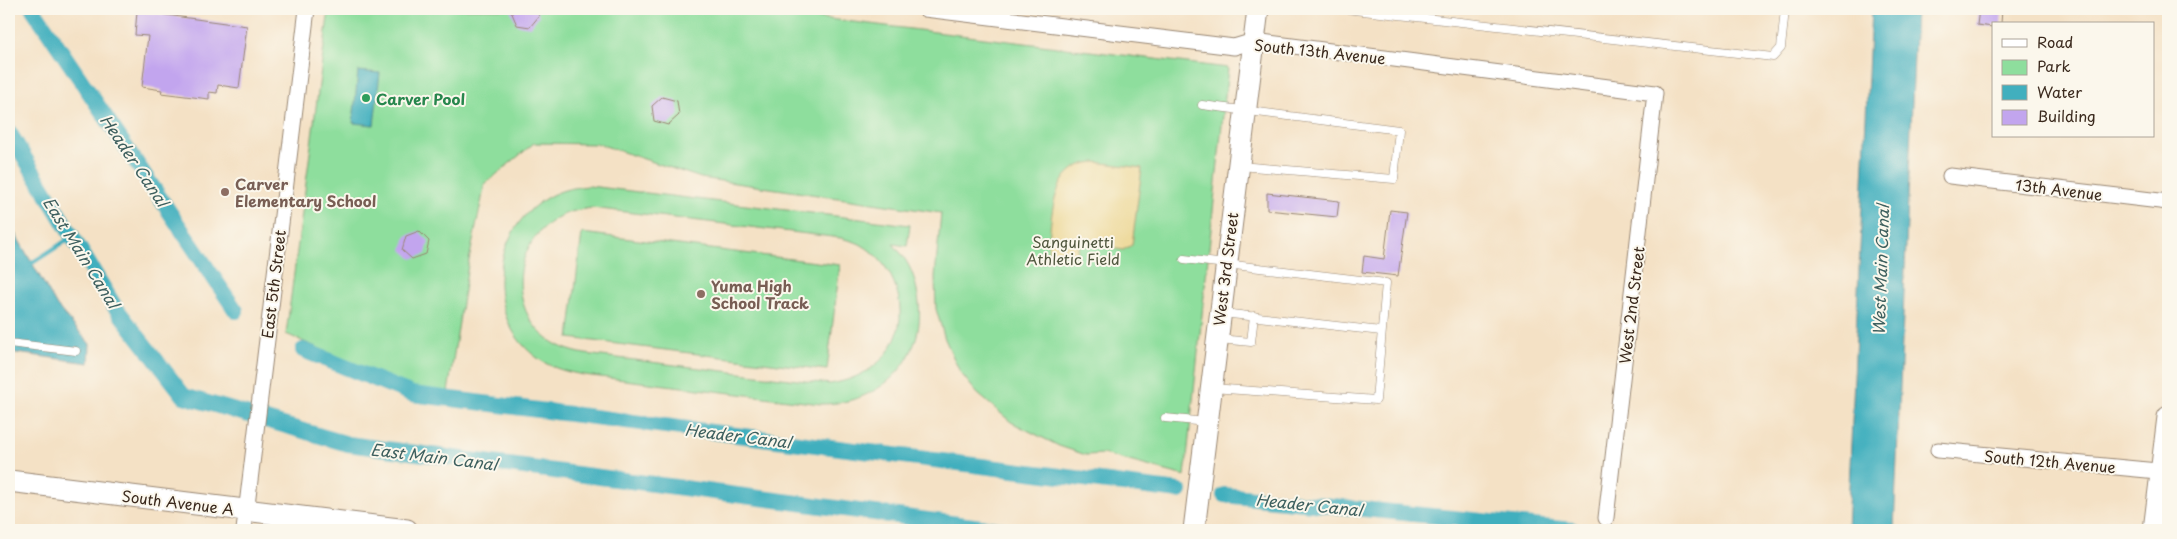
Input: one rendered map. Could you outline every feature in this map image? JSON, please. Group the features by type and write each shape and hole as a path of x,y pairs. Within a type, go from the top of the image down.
{"street":[{"name":"East 5th Street","path":"245,520 306,9"},
{"name":"South 13th Avenue","path":"926,9 1234,47 1254,41 1655,93"},
{"name":"West 3rd Street","path":"1195,526 1210,388 1258,9"},
{"name":"West 2nd Street","path":"1606,518 1655,93"},
{"name":"13th Avenue","path":"1950,176 2168,202"},
{"path":"2154,530 2165,472 2168,416"},
{"name":"South 12th Avenue","path":"1938,450 2165,472"},
{"name":"South Avenue A","path":"9,480 245,520 407,530"}],"lane":[{"path":"1345,9 1773,58 1781,48 1785,9"},
{"path":"1202,106 1399,130 1394,179 1238,166"},
{"path":"1184,259 1386,283 1376,400 1210,388"},
{"path":"1220,313 1382,331"},
{"path":"1217,339 1251,342 1254,316"},
{"path":"9,343 76,351"},
{"path":"1165,418 1206,422"}],"green space":[{"name":"Sanguinetti Athletic Field","path":"329,9 748,9 1228,68 1185,476 1103,454 1086,455 1059,446 1011,422 977,393 960,372 945,339 936,309 935,277 941,213 701,178 599,144 534,143 485,184 468,265 448,392 411,388 286,334"},
{"path":"589,186 910,225 907,246 893,244 909,266 917,291 919,314 917,336 909,355 898,371 883,385 865,395 844,402 821,404 584,375 547,364 526,348 511,327 502,303 500,278 504,253 514,230 530,210 552,195 570,189","holes":["592,208 841,238 860,244 883,263 891,276 896,290 900,304 900,319 891,347 879,362 865,372 848,380 830,384 585,354 562,348 543,335 532,322 525,308 521,292 520,276 523,260 539,232 552,221 566,213"]},
{"path":"582,233 840,265 827,370 569,338"}],"sand":[{"path":"1095,162 1142,168 1132,245 1123,250 1079,243 1077,254 1048,251 1053,209 1061,183 1069,172 1080,165"}],"water":[{"name":"West Main Canal","path":"1871,9 1916,9 1894,530 1847,530"},
{"name":"Carver Pool","path":"358,71 380,73 374,125 353,123"},
{"path":"9,223 57,306 90,344 89,363 9,352"}],"building":[{"path":"510,9 536,9 539,16 530,27 517,25"},
{"path":"1979,9 2002,9 2001,22 1992,22 1992,27 1977,25"},
{"path":"137,11 247,26 239,88 218,85 217,93 209,92 209,99 161,93 162,90 142,87 148,36 135,35"},
{"path":"662,97 677,101 679,115 668,125 654,121 652,106"},
{"path":"1267,193 1339,201 1337,217 1267,210"},
{"path":"1390,210 1407,212 1398,276 1362,272 1364,256 1384,259"},
{"path":"419,231 429,241 426,254 412,259 402,250 406,236"}],"waterway":[{"name":"Header Canal","path":"33,9 236,311"},
{"name":"East Main Canal","path":"9,132 115,307 184,396 348,444 1004,530"},
{"path":"32,263 72,237"},
{"name":"Header Canal","path":"303,350 412,394 1179,491"},
{"name":"Header Canal","path":"1224,495 1573,530"}],"place":[{"name":"Carver Pool","path":"366,98"},
{"name":"Carver Elementary School","path":"225,192"},
{"name":"Yuma High School Track","path":"701,294"}]}
